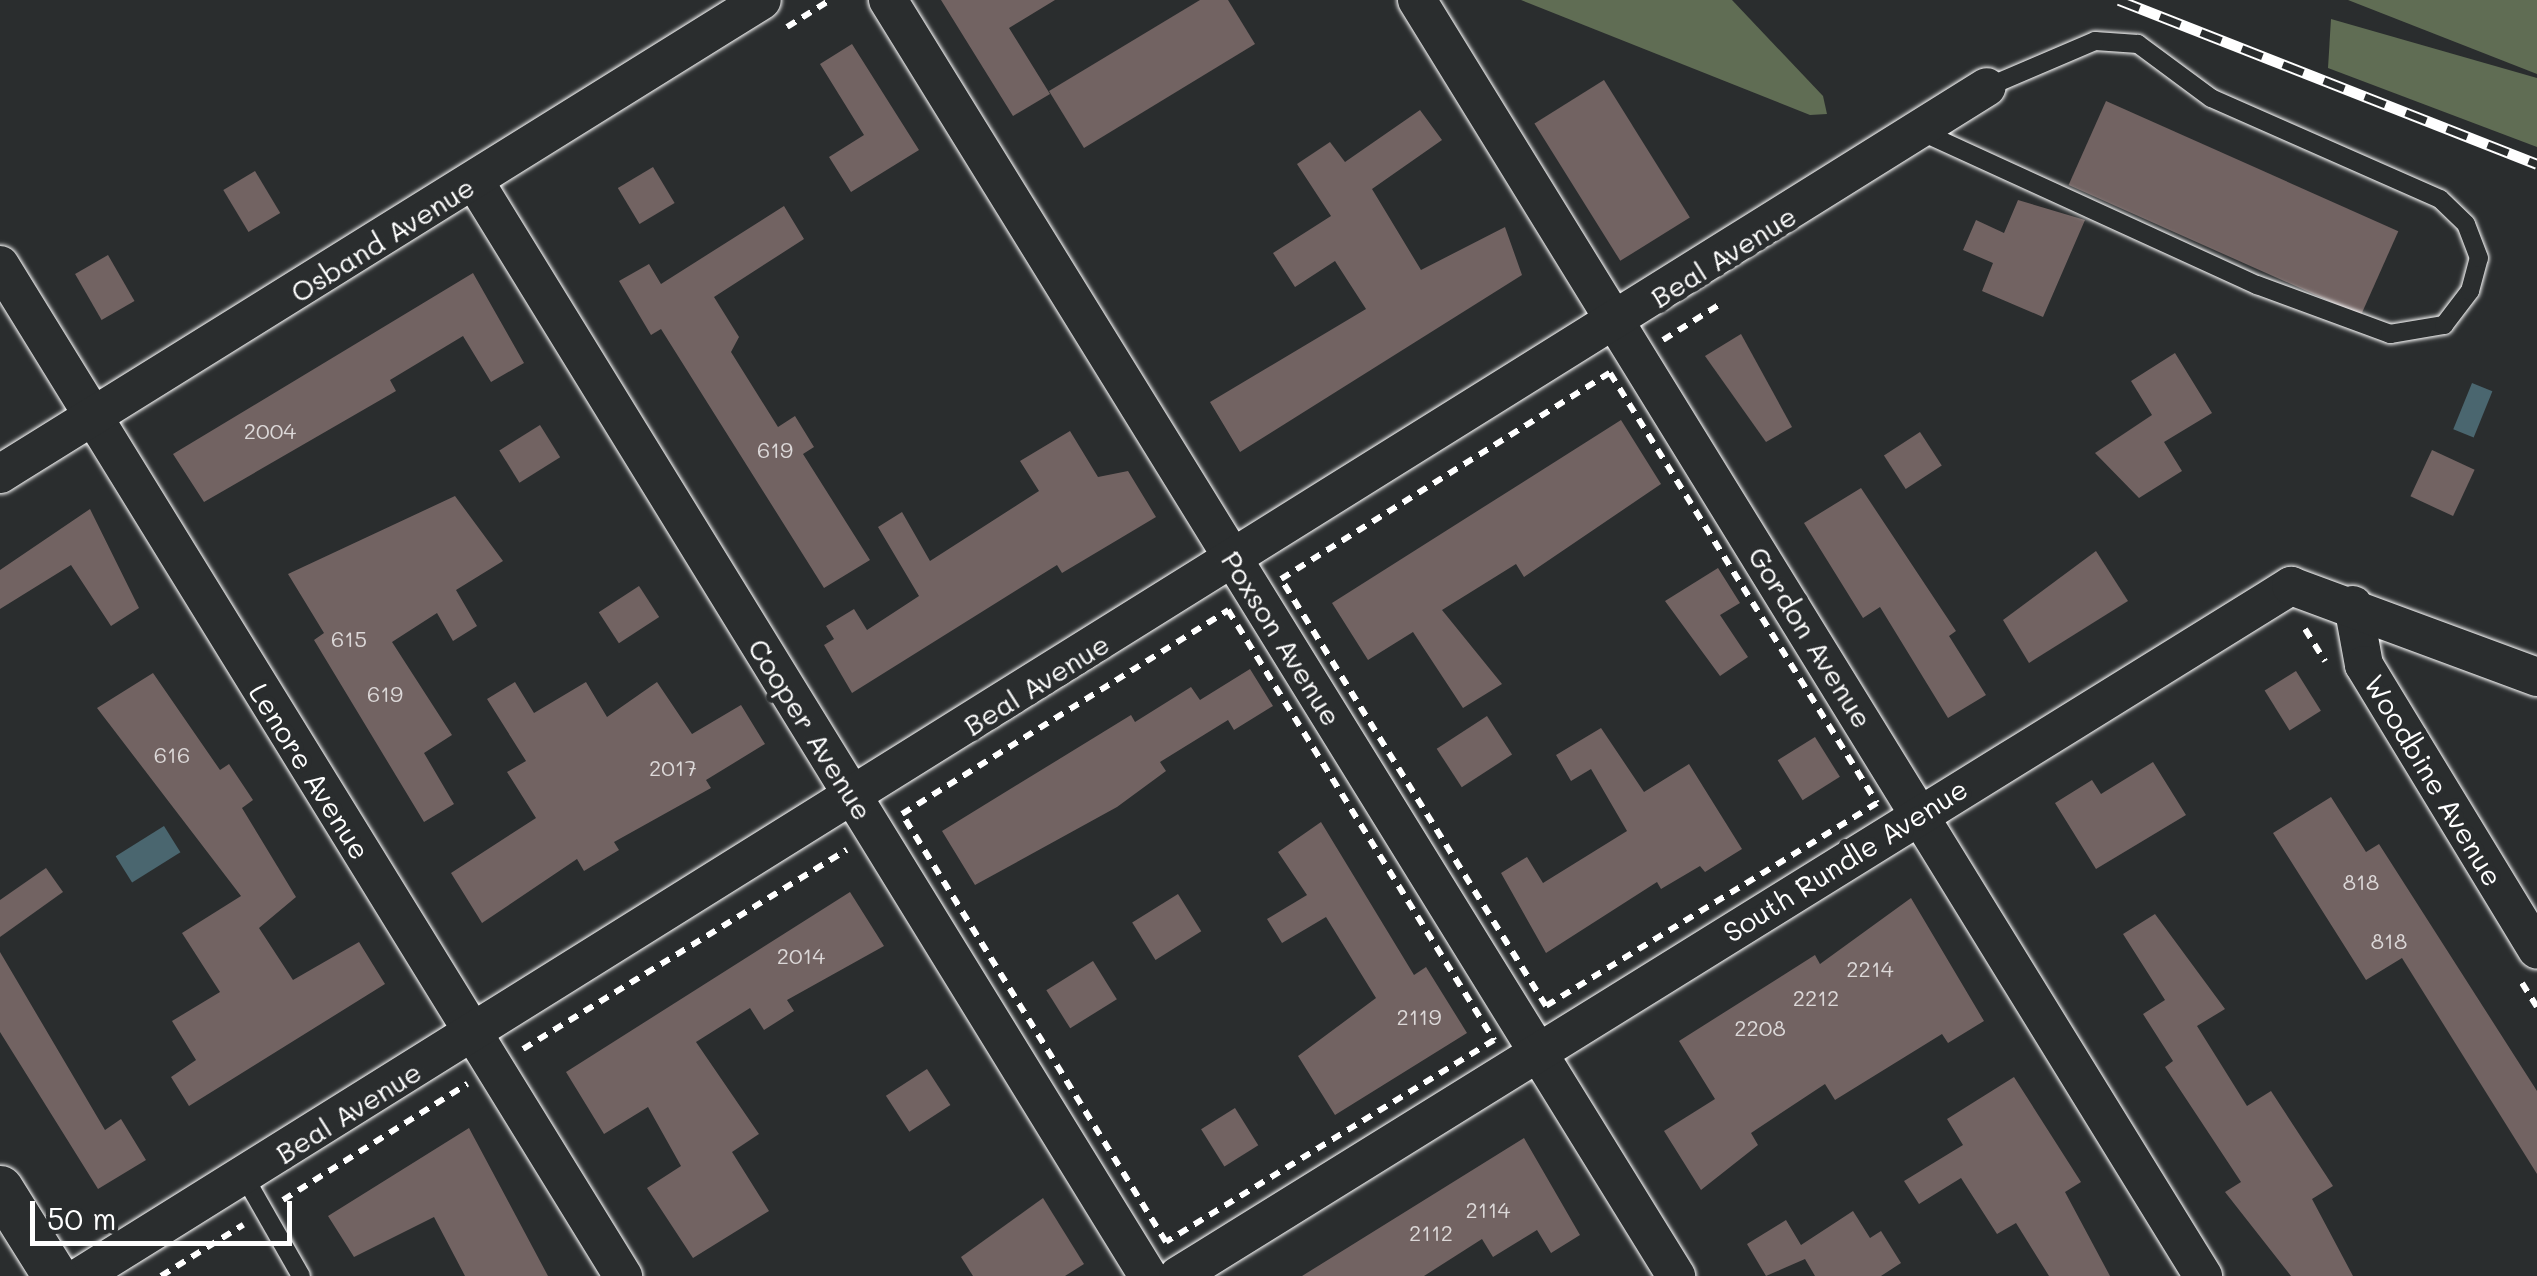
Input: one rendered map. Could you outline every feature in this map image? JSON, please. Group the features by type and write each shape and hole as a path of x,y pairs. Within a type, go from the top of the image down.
{"street":[{"name":"Poxson Avenue","path":"888,0 1676,1276"},
{"name":"Gordon Avenue","path":"1417,0 1921,812 2203,1276"},
{"name":"Osband Avenue","path":"0,474 475,182 772,15"},
{"name":"Beal Avenue","path":"81,1276 1616,324 1988,87"},
{"name":"Cooper Avenue","path":"475,182 1148,1276"},
{"name":"Lenore Avenue","path":"0,266 623,1276"},
{"name":"South Rundle Avenue","path":"1172,1259 1539,1052 2291,586 2353,605 2537,677"},
{"name":"Woodbine Avenue","path":"2353,605 2364,665 2527,961"},
{"path":"0,1188 55,1276"}],"lane":[{"path":"1920,131 2258,285 2390,334 2444,325 2470,291 2478,258 2466,224 2440,199 2210,98 2138,44 2095,41 1988,87"},
{"path":"244,1176 301,1276"}],"path":[{"path":"772,15 830,0"},
{"path":"1673,356 1662,340 1722,303"},
{"path":"1610,373 1877,803 1546,1006 1281,578 1610,373"},
{"path":"1228,610 1494,1040 1172,1259 902,814 1228,610"},
{"path":"2283,631 2300,620 2336,680"},
{"path":"530,1068 520,1052 846,848 857,865"},
{"path":"2527,961 2537,1007"},
{"path":"161,1276 467,1084 477,1100"}],"green space":[{"path":"1521,0 1732,0 1823,96 1827,114 1810,115"},
{"path":"2348,0 2537,0 2537,74"},
{"path":"2331,19 2537,78 2537,147 2328,68"}],"water":[{"path":"2472,383 2492,391 2474,438 2453,429"},
{"path":"164,826 180,852 132,882 116,856"}],"building":[{"path":"941,0 1055,0 1009,28 1050,94 1013,116"},
{"path":"1200,0 1228,0 1255,44 1084,148 1049,91"},
{"path":"852,44 919,150 851,192 829,157 864,135 820,64"},
{"path":"1604,80 1690,217 1620,261 1534,123"},
{"path":"2106,101 2398,231 2361,315 2069,185"},
{"path":"1420,110 1442,140 1372,189 1421,270 1505,227 1522,275 1240,452 1210,402 1366,309 1335,261 1295,287 1273,253 1331,216 1297,164 1330,142 1345,162"},
{"path":"653,167 675,203 639,224 618,188"},
{"path":"255,171 280,213 249,232 223,190"},
{"path":"2018,200 2085,220 2043,317 1982,291 1993,263 1963,250 1976,220 2004,233"},
{"path":"784,206 804,239 714,297 739,337 731,352 778,427 795,416 814,447 803,454 870,560 824,588 661,329 651,335 619,281 649,264 661,284"},
{"path":"108,255 134,301 102,320 75,274"},
{"path":"473,273 524,363 491,382 463,336 390,380 396,391 204,502 173,454"},
{"path":"1741,334 1792,427 1766,442 1705,356"},
{"path":"2175,353 2212,413 2164,442 2182,471 2139,498 2095,453 2152,415 2131,381"},
{"path":"1621,420 1661,484 1524,577 1516,564 1442,610 1502,684 1463,708 1413,632 1368,660 1332,603"},
{"path":"540,425 560,457 519,483 499,450"},
{"path":"1070,431 1098,477 1128,471 1156,517 1062,573 1057,565 852,693 824,645 834,639 826,626 854,609 867,630 919,596 878,527 902,512 930,561 1039,491 1020,461"},
{"path":"1920,432 1942,466 1906,489 1884,455"},
{"path":"2432,450 2475,470 2453,516 2410,496"},
{"path":"1861,488 1956,631 1949,636 1986,695 1948,718 1880,607 1863,618 1804,523"},
{"path":"455,496 503,561 456,590 477,626 453,641 437,613 392,642 452,735 424,753 454,804 424,822 314,640 324,633 288,574"},
{"path":"90,509 139,608 111,626 71,565 0,609 0,570"},
{"path":"2096,551 2128,601 2029,663 2003,620"},
{"path":"1718,568 1740,603 1720,615 1748,657 1720,676 1665,601"},
{"path":"639,586 659,617 619,643 599,612"},
{"path":"1250,669 1273,706 1234,730 1228,720 1160,762 1166,771 1117,807 975,885 942,831 1131,715 1135,722 1191,687 1200,700"},
{"path":"2296,671 2321,711 2290,730 2265,691"},
{"path":"153,673 220,770 229,764 253,800 242,808 296,897 259,928 293,980 359,942 385,984 189,1106 171,1077 196,1060 172,1021 220,992 182,933 241,896 97,708"},
{"path":"515,682 534,713 586,682 607,717 657,682 692,734 741,705 765,744 706,780 711,788 614,842 619,850 584,871 577,859 482,923 451,873 536,818 507,772 526,761 487,699"},
{"path":"1487,716 1512,755 1462,787 1437,749"},
{"path":"1601,728 1644,792 1689,764 1742,849 1705,872 1700,866 1661,889 1657,882 1546,953 1501,873 1527,857 1543,883 1627,831 1591,769 1571,781 1556,755"},
{"path":"1815,737 1840,777 1803,800 1778,760"},
{"path":"2153,762 2186,815 2096,869 2055,803 2092,780 2101,794"},
{"path":"2331,797 2366,852 2379,844 2537,1091 2537,1174 2402,958 2366,980 2273,833"},
{"path":"1321,822 1414,975 1426,967 1467,1033 1335,1115 1298,1056 1376,998 1326,917 1282,943 1267,919 1307,895 1278,852"},
{"path":"46,868 63,892 0,937 0,900"},
{"path":"850,892 884,946 787,1000 794,1011 764,1030 750,1008 696,1042 759,1134 732,1152 769,1211 693,1258 647,1188 681,1166 648,1107 604,1134 566,1072"},
{"path":"1178,894 1201,931 1156,960 1132,923"},
{"path":"1911,898 1984,1021 1948,1043 1942,1034 1835,1100 1825,1084 1751,1133 1758,1145 1701,1190 1664,1131 1715,1099 1679,1041 1815,955 1820,964"},
{"path":"2155,914 2225,1009 2197,1026 2247,1106 2271,1091 2333,1186 2312,1199 2353,1276 2291,1276 2225,1192 2241,1182 2165,1067 2173,1061 2143,1014 2165,1000 2123,934"},
{"path":"0,952 105,1130 121,1119 146,1160 98,1189 0,1032"},
{"path":"1093,961 1117,999 1070,1028 1046,990"},
{"path":"927,1069 950,1105 909,1132 886,1096"},
{"path":"2014,1077 2081,1182 2065,1192 2110,1276 2049,1276 2016,1223 1997,1234 1961,1178 1919,1204 1904,1181 1963,1145 1947,1119"},
{"path":"1235,1108 1258,1145 1224,1167 1201,1129"},
{"path":"469,1128 548,1276 465,1276 434,1217 354,1257 328,1216"},
{"path":"1524,1138 1580,1235 1551,1253 1537,1230 1493,1257 1482,1239 1424,1276 1302,1276"},
{"path":"1043,1198 1084,1264 1065,1276 973,1276 961,1257"},
{"path":"1853,1211 1870,1238 1881,1231 1901,1263 1881,1276 1815,1276 1805,1259 1766,1276 1747,1244 1786,1220 1801,1245"}],"railway":[{"path":"2119,0 2537,164"}]}
